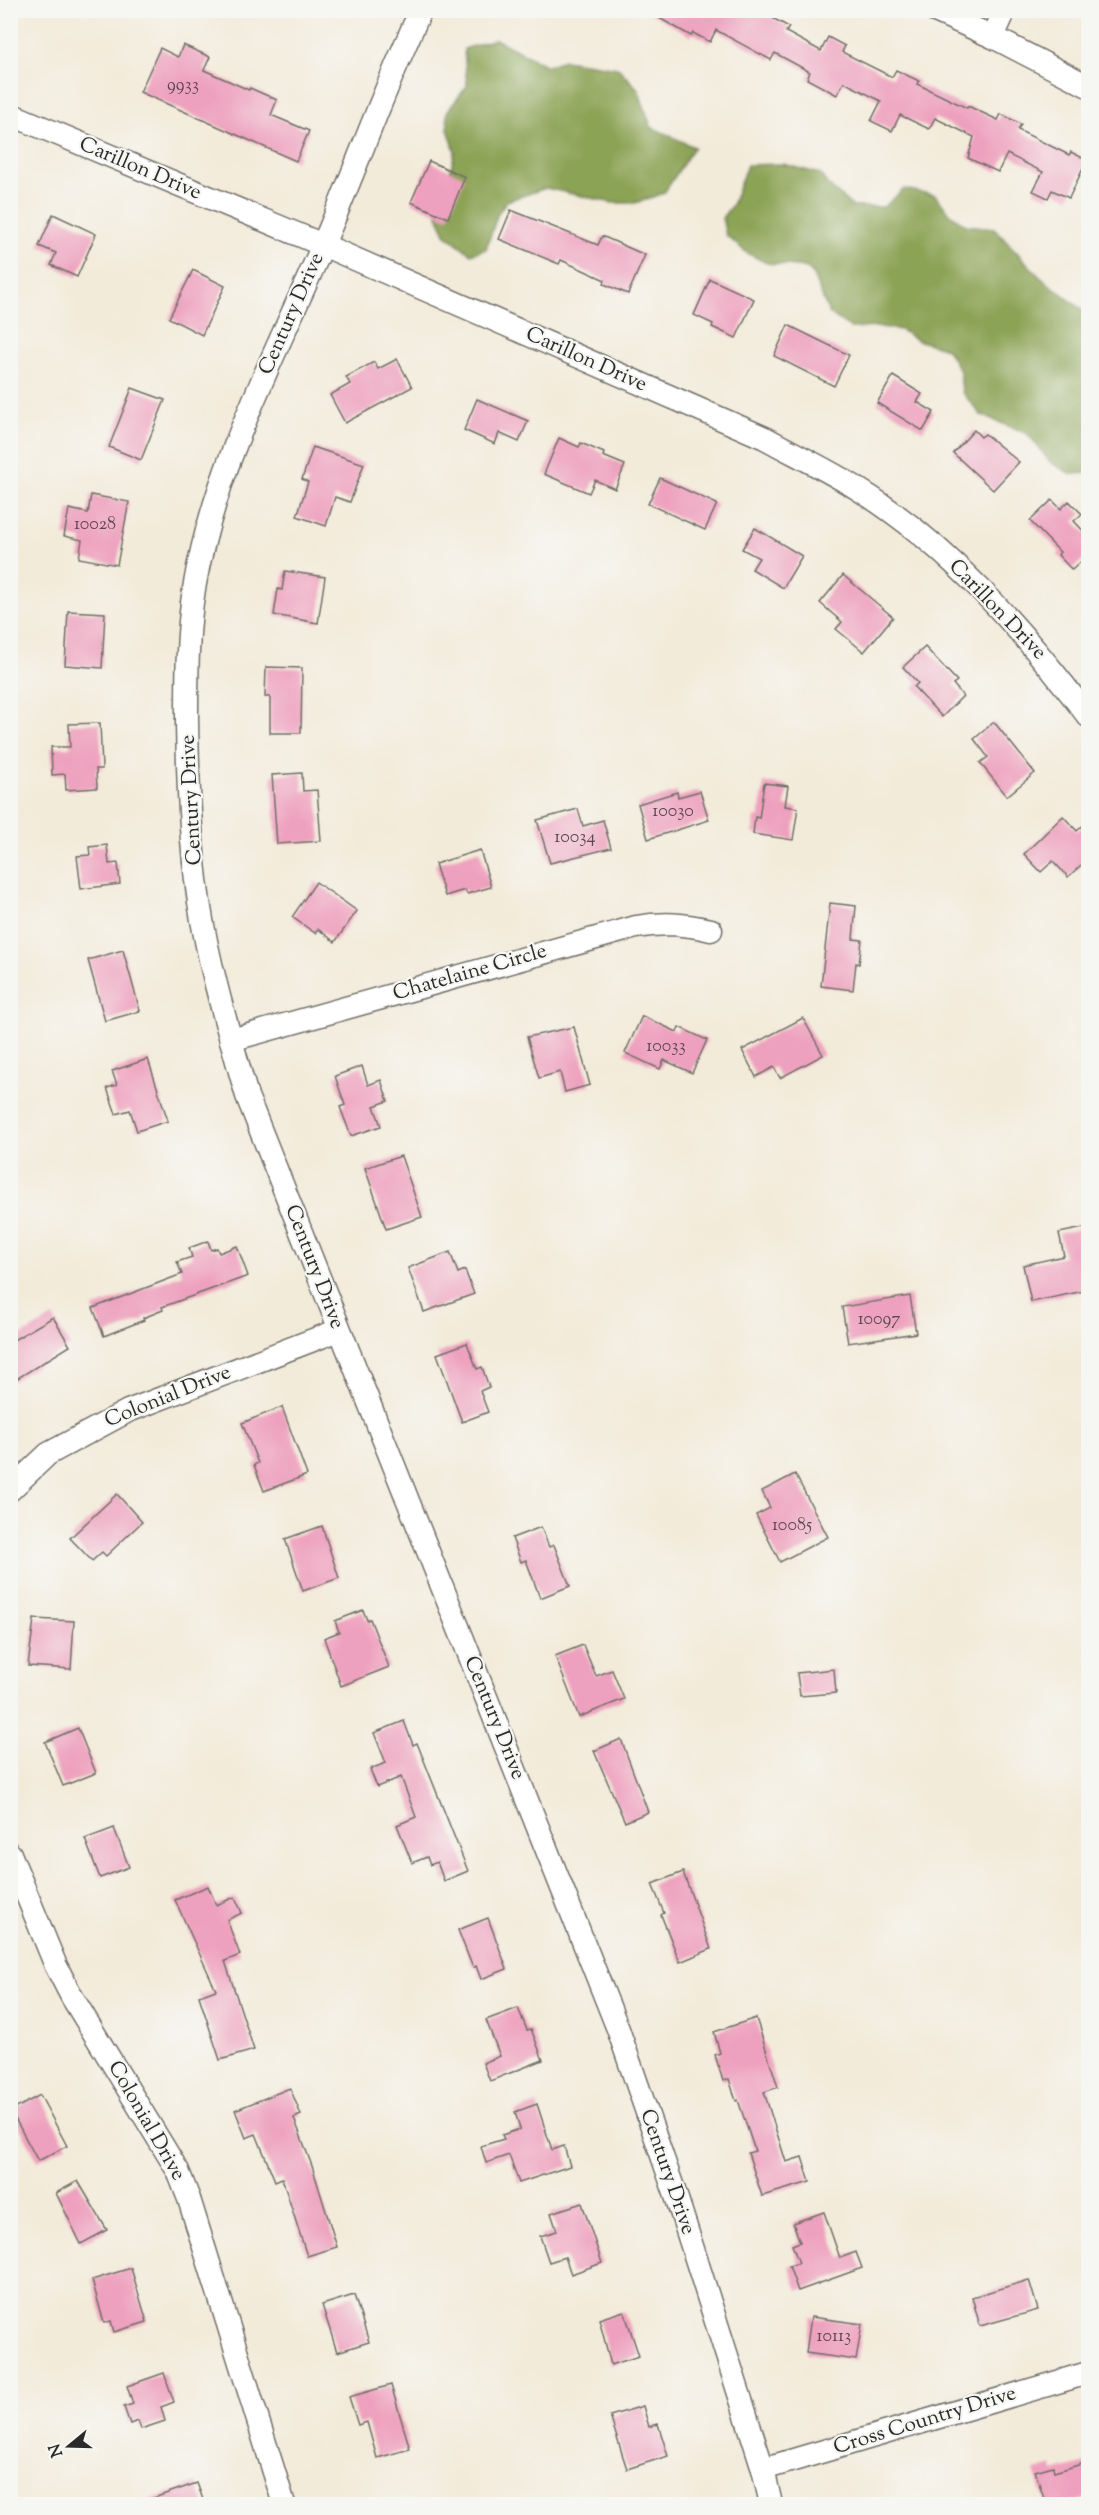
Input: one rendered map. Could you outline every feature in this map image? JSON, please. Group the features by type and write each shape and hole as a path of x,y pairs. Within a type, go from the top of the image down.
{"street":[{"name":"Century Drive","path":"422,10 235,446 210,524 194,589 187,661 191,823 199,902 213,974 248,1096 618,2029 677,2199 763,2469 771,2505"},
{"path":"933,10 993,36 1089,86"},
{"path":"993,36 1005,10"},
{"name":"Carillon Drive","path":"10,114 323,245 765,438 859,490 904,522 955,564 1042,654 1089,716"},
{"name":"Chatelaine Circle","path":"231,1040 636,927 660,923 687,924 711,930"},
{"name":"Colonial Drive","path":"10,1490 48,1454 128,1411 339,1330"},
{"name":"Colonial Drive","path":"10,1854 56,1966 72,1997 178,2171 189,2199 284,2505"},
{"name":"Cross Country Drive","path":"763,2469 1089,2373"}],"green space":[{"path":"495,39 547,66 564,60 618,68 638,89 651,127 694,147 664,193 635,203 613,203 546,188 507,201 498,213 486,249 471,254 445,234 436,209 448,181 455,151 448,129 447,112 467,86 464,49"},
{"path":"783,164 820,174 827,184 853,207 884,207 904,189 935,195 950,214 966,225 994,228 1040,277 1088,314 1088,473 1071,474 1050,462 1028,434 981,415 962,392 960,371 947,349 917,340 901,330 881,327 851,328 829,313 812,273 805,267 767,263 747,253 726,235 722,218 732,205 747,165"}],"building":[{"path":"645,10 758,10 789,27 786,32 821,51 828,37 845,46 842,52 892,77 896,70 919,81 917,84 967,108 968,106 998,120 1001,114 1021,124 1018,130 1069,155 1071,152 1087,160 1069,198 1052,190 1048,198 1033,191 1043,172 1007,154 998,172 968,158 974,137 935,118 929,129 900,115 892,131 871,121 881,101 844,82 837,95 807,79 810,72 775,53 771,60 716,30 710,42 693,33 691,36"},
{"path":"183,45 210,57 204,70 277,100 271,115 309,131 296,161 140,92 160,48 178,57"},
{"path":"429,161 465,177 448,218 411,202"},
{"path":"511,210 598,245 602,236 645,255 628,294 604,284 605,280 561,260 559,264 499,239"},
{"path":"53,214 96,234 77,277 51,265 56,253 39,246"},
{"path":"193,270 225,286 202,335 169,318"},
{"path":"710,279 754,299 736,338 712,327 713,324 694,315"},
{"path":"788,325 849,355 834,386 774,356"},
{"path":"397,359 412,387 345,423 330,395 350,384 346,377 374,362 378,369"},
{"path":"893,376 922,394 917,402 934,412 923,431 877,403"},
{"path":"132,388 165,400 141,460 109,447"},
{"path":"477,399 528,421 519,442 499,433 495,444 464,430"},
{"path":"974,430 981,437 985,434 1019,462 993,490 953,453"},
{"path":"559,438 579,447 581,443 625,465 615,489 595,480 589,493 544,474"},
{"path":"313,447 364,464 350,502 335,497 326,526 297,516 308,482 302,479"},
{"path":"660,478 717,504 705,530 648,504"},
{"path":"91,495 129,502 117,565 79,558 82,540 64,536 69,509 88,513"},
{"path":"1052,500 1061,509 1069,501 1082,514 1074,521 1089,537 1089,554 1072,570 1058,555 1060,552 1030,521"},
{"path":"755,528 802,556 783,588 752,569 759,558 742,549"},
{"path":"285,571 325,577 318,623 274,615 278,589 282,590"},
{"path":"843,575 893,617 864,652 836,629 842,622 820,603"},
{"path":"68,611 105,613 102,668 65,665"},
{"path":"925,647 957,681 953,684 963,696 942,717 914,687 918,683 903,667"},
{"path":"266,667 302,668 301,733 270,733 270,697 265,697"},
{"path":"994,722 1035,773 1007,796 980,763 988,757 974,739"},
{"path":"100,723 102,769 96,769 97,788 66,790 65,774 52,775 51,747 70,747 69,724"},
{"path":"302,773 303,791 317,790 321,841 277,844 272,775"},
{"path":"764,783 788,786 785,806 798,808 793,840 753,834 755,817 759,818"},
{"path":"700,791 709,820 648,839 638,804 677,792 678,797"},
{"path":"578,809 583,826 603,820 611,848 550,863 537,820"},
{"path":"1063,816 1077,831 1089,820 1089,858 1068,877 1053,861 1041,872 1024,854"},
{"path":"107,845 109,864 118,863 120,884 81,889 77,856 90,855 89,847"},
{"path":"480,850 491,887 467,894 465,890 445,896 435,864"},
{"path":"316,882 357,911 335,942 318,929 315,933 292,917"},
{"path":"830,903 856,906 853,939 862,940 859,964 856,963 853,990 821,986"},
{"path":"123,950 140,1011 105,1021 88,960"},
{"path":"642,1016 677,1032 679,1027 707,1040 692,1073 664,1060 660,1069 625,1053"},
{"path":"803,1018 823,1055 780,1078 774,1067 756,1077 742,1050"},
{"path":"574,1027 590,1085 565,1092 560,1072 539,1078 527,1037"},
{"path":"148,1059 168,1121 137,1131 130,1110 116,1114 107,1088 117,1085 112,1071"},
{"path":"362,1066 368,1085 381,1080 388,1101 374,1106 381,1126 351,1136 340,1107 345,1105 335,1076"},
{"path":"401,1156 422,1217 386,1229 365,1168"},
{"path":"1084,1228 1089,1248 1089,1290 1031,1302 1023,1265 1064,1256 1059,1233"},
{"path":"208,1241 211,1250 217,1248 219,1253 237,1246 248,1276 162,1307 163,1310 143,1318 144,1320 104,1336 93,1308 182,1274 177,1262 192,1257 189,1248"},
{"path":"450,1252 458,1273 465,1270 474,1294 424,1312 408,1268"},
{"path":"910,1296 916,1333 848,1343 842,1307"},
{"path":"53,1317 70,1346 10,1383 10,1342"},
{"path":"467,1343 477,1369 482,1367 489,1387 480,1391 488,1412 462,1422 437,1354"},
{"path":"282,1407 307,1475 264,1491 254,1465 258,1463 242,1423"},
{"path":"795,1474 828,1537 780,1562 756,1515 770,1508 762,1491"},
{"path":"117,1494 142,1522 106,1556 102,1552 92,1561 70,1538"},
{"path":"322,1526 339,1578 303,1591 285,1539"},
{"path":"541,1527 549,1547 554,1545 570,1586 540,1598 526,1560 521,1562 512,1538"},
{"path":"363,1610 367,1620 370,1619 389,1667 341,1686 324,1638 339,1632 335,1621"},
{"path":"34,1619 74,1621 71,1669 28,1666"},
{"path":"583,1645 596,1676 612,1670 624,1699 579,1717 555,1656"},
{"path":"834,1669 836,1693 800,1696 797,1673"},
{"path":"404,1721 413,1745 417,1743 468,1871 444,1881 437,1862 430,1865 427,1857 412,1863 397,1825 416,1817 401,1777 377,1787 370,1769 386,1763 374,1733"},
{"path":"78,1728 96,1773 63,1786 45,1742"},
{"path":"621,1739 648,1812 625,1822 594,1751"},
{"path":"114,1828 129,1867 100,1878 85,1839"},
{"path":"683,1872 711,1949 680,1962 661,1915 664,1913 652,1884"},
{"path":"208,1886 216,1905 235,1897 242,1913 227,1920 240,1955 225,1961 254,2050 220,2060 199,1996 216,1990 175,1900"},
{"path":"488,1918 507,1969 481,1979 476,1966 473,1968 458,1930"},
{"path":"518,2008 527,2030 531,2029 543,2060 490,2081 483,2063 500,2056 486,2020"},
{"path":"756,2018 778,2087 764,2092 786,2162 802,2157 810,2182 762,2196 748,2153 755,2151 729,2079 723,2081 715,2055 720,2053 714,2032"},
{"path":"290,2088 301,2115 294,2118 312,2166 337,2247 307,2256 282,2178 275,2181 256,2134 246,2138 235,2110"},
{"path":"40,2095 67,2146 38,2161 11,2111"},
{"path":"537,2104 552,2150 564,2146 570,2166 519,2183 509,2155 486,2163 481,2146 504,2139 502,2135 520,2129 515,2112"},
{"path":"78,2181 107,2230 81,2244 56,2193"},
{"path":"582,2203 602,2263 571,2274 565,2257 549,2262 540,2236 557,2231 551,2213"},
{"path":"824,2212 840,2258 856,2252 862,2268 798,2291 789,2266 799,2263 792,2245 800,2242 793,2223"},
{"path":"131,2268 147,2322 114,2332 111,2321 104,2323 92,2280"},
{"path":"1029,2280 1038,2310 980,2326 972,2297"},
{"path":"354,2295 369,2342 337,2352 322,2305"},
{"path":"624,2311 639,2356 611,2365 599,2319"},
{"path":"811,2317 862,2324 856,2360 806,2353"},
{"path":"164,2373 174,2402 161,2407 165,2421 141,2429 138,2421 130,2424 124,2407 133,2404 127,2386"},
{"path":"391,2385 410,2449 377,2458 367,2422 358,2425 349,2397"},
{"path":"643,2406 649,2427 658,2424 668,2456 627,2469 610,2416"},
{"path":"1089,2462 1089,2498 1065,2505 1046,2505 1035,2471 1053,2466 1054,2472"},
{"path":"197,2483 205,2505 143,2505 142,2502"}]}
